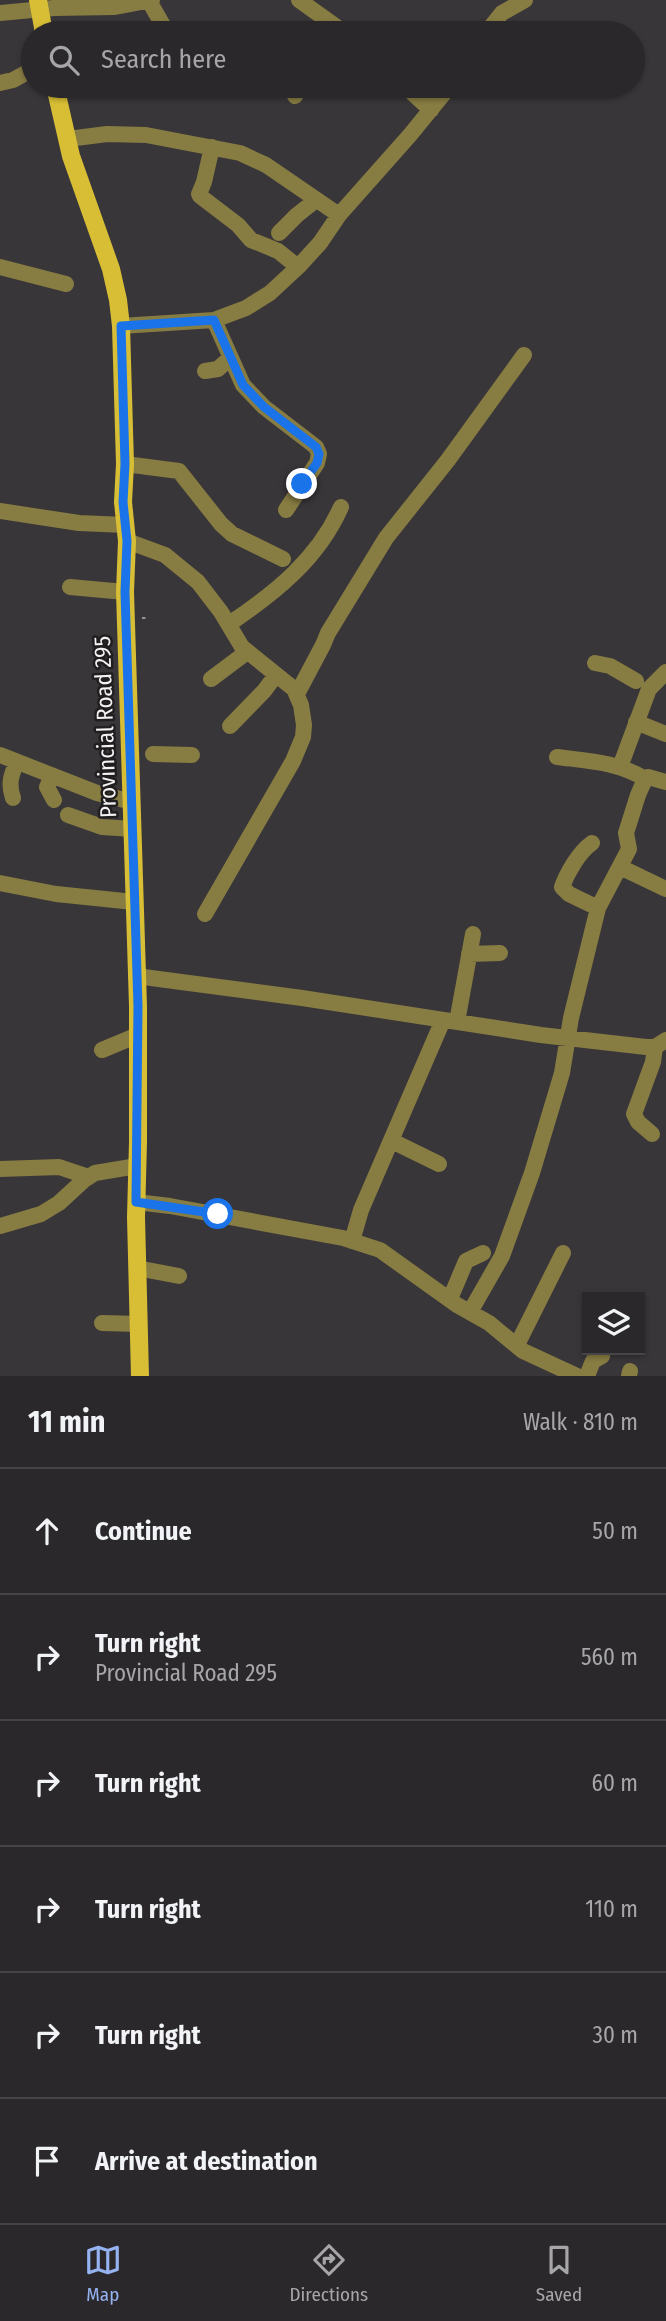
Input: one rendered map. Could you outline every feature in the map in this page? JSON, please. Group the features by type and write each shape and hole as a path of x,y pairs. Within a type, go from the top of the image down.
{"main road":[{"name":"Provincial Road 295","path":"58,98 71,156 111,269 121,326 125,592 142,753 132,802 138,1035 136,1202 140,1376"}],"street":[{"path":"299,0 327,21"},
{"path":"496,21 502,13 525,0"},
{"path":"0,13 39,5 54,8 115,7 150,1 161,21"},
{"path":"0,83 21,75"},
{"path":"418,98 431,110"},
{"path":"121,326 214,320 246,308 270,293 320,243 339,215 440,98"},
{"path":"68,139 107,134 146,135 240,153 266,165 339,215"},
{"path":"212,147 200,196 237,225 251,240 278,251 298,267"},
{"path":"279,233 316,200"},
{"path":"0,267 66,284"},
{"path":"214,320 243,385 264,407 316,447 319,454 317,463 286,510"},
{"path":"297,694 328,633 386,538 448,460 524,355"},
{"path":"205,371 218,369 230,358"},
{"path":"125,464 179,471 232,534 283,559"},
{"path":"229,624 269,597 333,538 341,507"},
{"path":"0,511 126,533 165,555 206,591 242,647 297,694 304,724 303,737 293,761 205,914"},
{"path":"70,587 125,592"},
{"path":"211,679 247,652"},
{"path":"595,663 610,666 642,685"},
{"path":"642,685 666,672"},
{"path":"230,726 276,675"},
{"path":"621,767 636,722 642,685"},
{"path":"636,722 666,734"},
{"path":"142,753 192,755"},
{"path":"0,755 97,793 132,802"},
{"path":"557,757 621,767 645,779 651,777 666,782"},
{"path":"13,797 10,777 17,762"},
{"path":"52,776 47,787 54,800"},
{"path":"470,1312 502,1256 543,1139 562,1073 583,963 598,908 629,849 626,833 645,779"},
{"path":"68,815 102,827 133,829"},
{"path":"592,843 576,862 562,887 598,908"},
{"path":"620,867 666,889"},
{"path":"0,883 56,894 134,902"},
{"path":"352,1241 361,1210 392,1140 450,1021 473,934"},
{"path":"469,954 500,953"},
{"path":"135,976 220,986 569,1038 661,1047 634,1114 638,1122 652,1134"},
{"path":"102,1049 138,1035"},
{"path":"392,1140 439,1164"},
{"path":"0,1226 41,1214 59,1203 95,1173 137,1166"},
{"path":"0,1168 59,1167 89,1177"},
{"path":"136,1202 218,1214 352,1241 380,1250 530,1354 577,1376"},
{"path":"450,1299 467,1261 483,1253"},
{"path":"517,1345 563,1253"},
{"path":"137,1268 179,1276"},
{"path":"102,1323 139,1324"},
{"path":"587,1376 593,1361 602,1356"}],"route":[{"path":"218,1214 136,1202 138,1006 125,592 127,541 123,502 125,464 121,326 214,320 225,350 243,385 264,407 316,447 319,454 317,463 302,484"}]}
